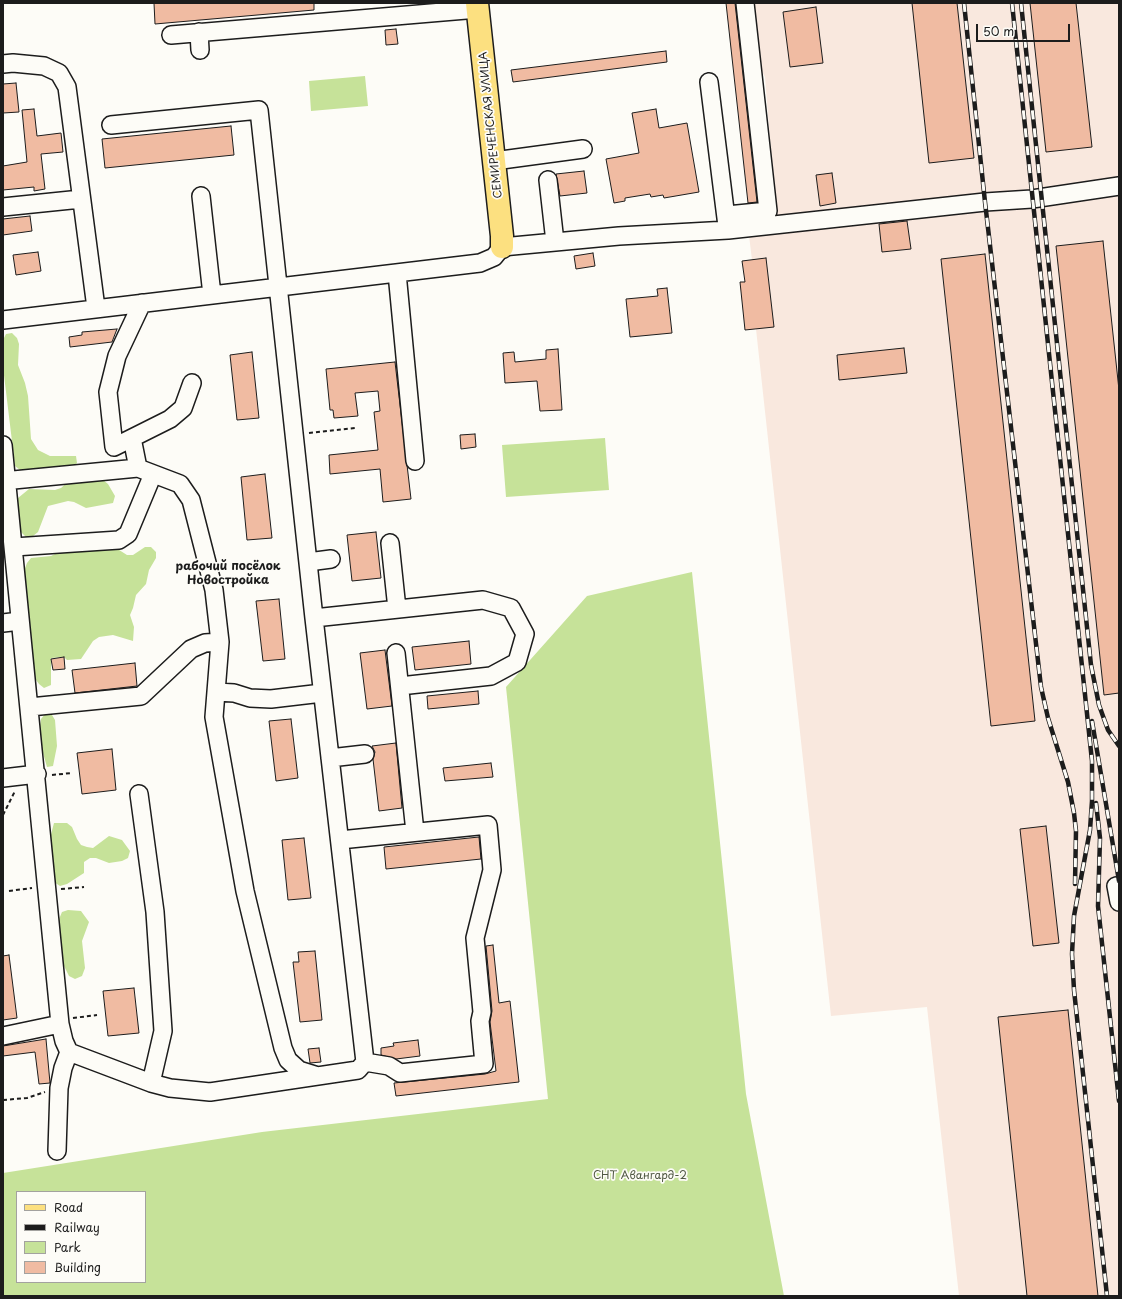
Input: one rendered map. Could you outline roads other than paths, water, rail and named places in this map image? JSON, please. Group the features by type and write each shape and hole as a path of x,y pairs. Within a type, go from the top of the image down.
{"main road":[{"name":"СЕМИРЕЧЕНСКАЯ УЛИЦА","path":"478,6 502,247"}],"street":[{"path":"727,223 768,211 745,3"},
{"path":"171,35 478,6"},
{"path":"199,32 200,50"},
{"path":"3,64 13,63 44,66 59,73 67,87 96,308"},
{"path":"709,82 727,223"},
{"path":"69,1052 151,1083 170,1088 210,1092 316,1075 358,1070 365,1062 277,288 260,110 111,125"},
{"path":"494,160 582,149"},
{"path":"548,180 555,242"},
{"path":"3,320 480,263 494,257 502,247 619,236 727,223 1032,199 1119,186"},
{"path":"201,196 212,295"},
{"path":"3,207 81,199"},
{"path":"397,273 415,462"},
{"path":"142,303 117,356 108,392 114,447 170,419 183,408 192,383"},
{"path":"14,547 119,540 128,534 145,471 132,438"},
{"path":"3,445 5,481 14,547 20,621 30,707 32,775 47,888 60,1022 64,1040 69,1052 63,1068 59,1088 57,1151"},
{"path":"5,481 145,471 180,484 190,500 214,590 220,642 214,716 245,891 282,1048 288,1060 299,1070 316,1075"},
{"path":"390,543 397,609"},
{"path":"308,562 331,559"},
{"path":"314,618 483,600 511,608 525,634 517,662 491,676 400,686"},
{"path":"3,623 20,621"},
{"path":"30,707 141,696 191,649 205,643 220,642"},
{"path":"396,653 415,832"},
{"path":"216,692 234,693 250,698 271,699 322,694"},
{"path":"330,758 365,754"},
{"path":"3,778 32,775"},
{"path":"139,794 154,912 163,1032 151,1083"},
{"path":"340,840 488,825 492,870 475,938 482,1012 480,1021 484,1064 400,1073 389,1066 365,1062"},
{"path":"3,1036 60,1022"},
{"path":"288,1060 305,1058"}],"railway":[{"path":"964,3 985,202 1041,687 1048,718 1068,782 1074,813 1076,831 1075,884"},
{"path":"1012,3 1092,761 1090,830 1074,916 1072,954 1074,990 1107,1296"},
{"path":"1021,3 1091,665 1099,705 1108,730 1119,746"},
{"path":"1092,721 1119,881"},
{"path":"1096,803 1100,838 1098,906 1119,1101"}],"district":[{"name":"рабочий посёлок Новостройка","path":"228,574"}],"park label":[{"name":"СНТ Авангард-2","path":"640,1176"}]}
